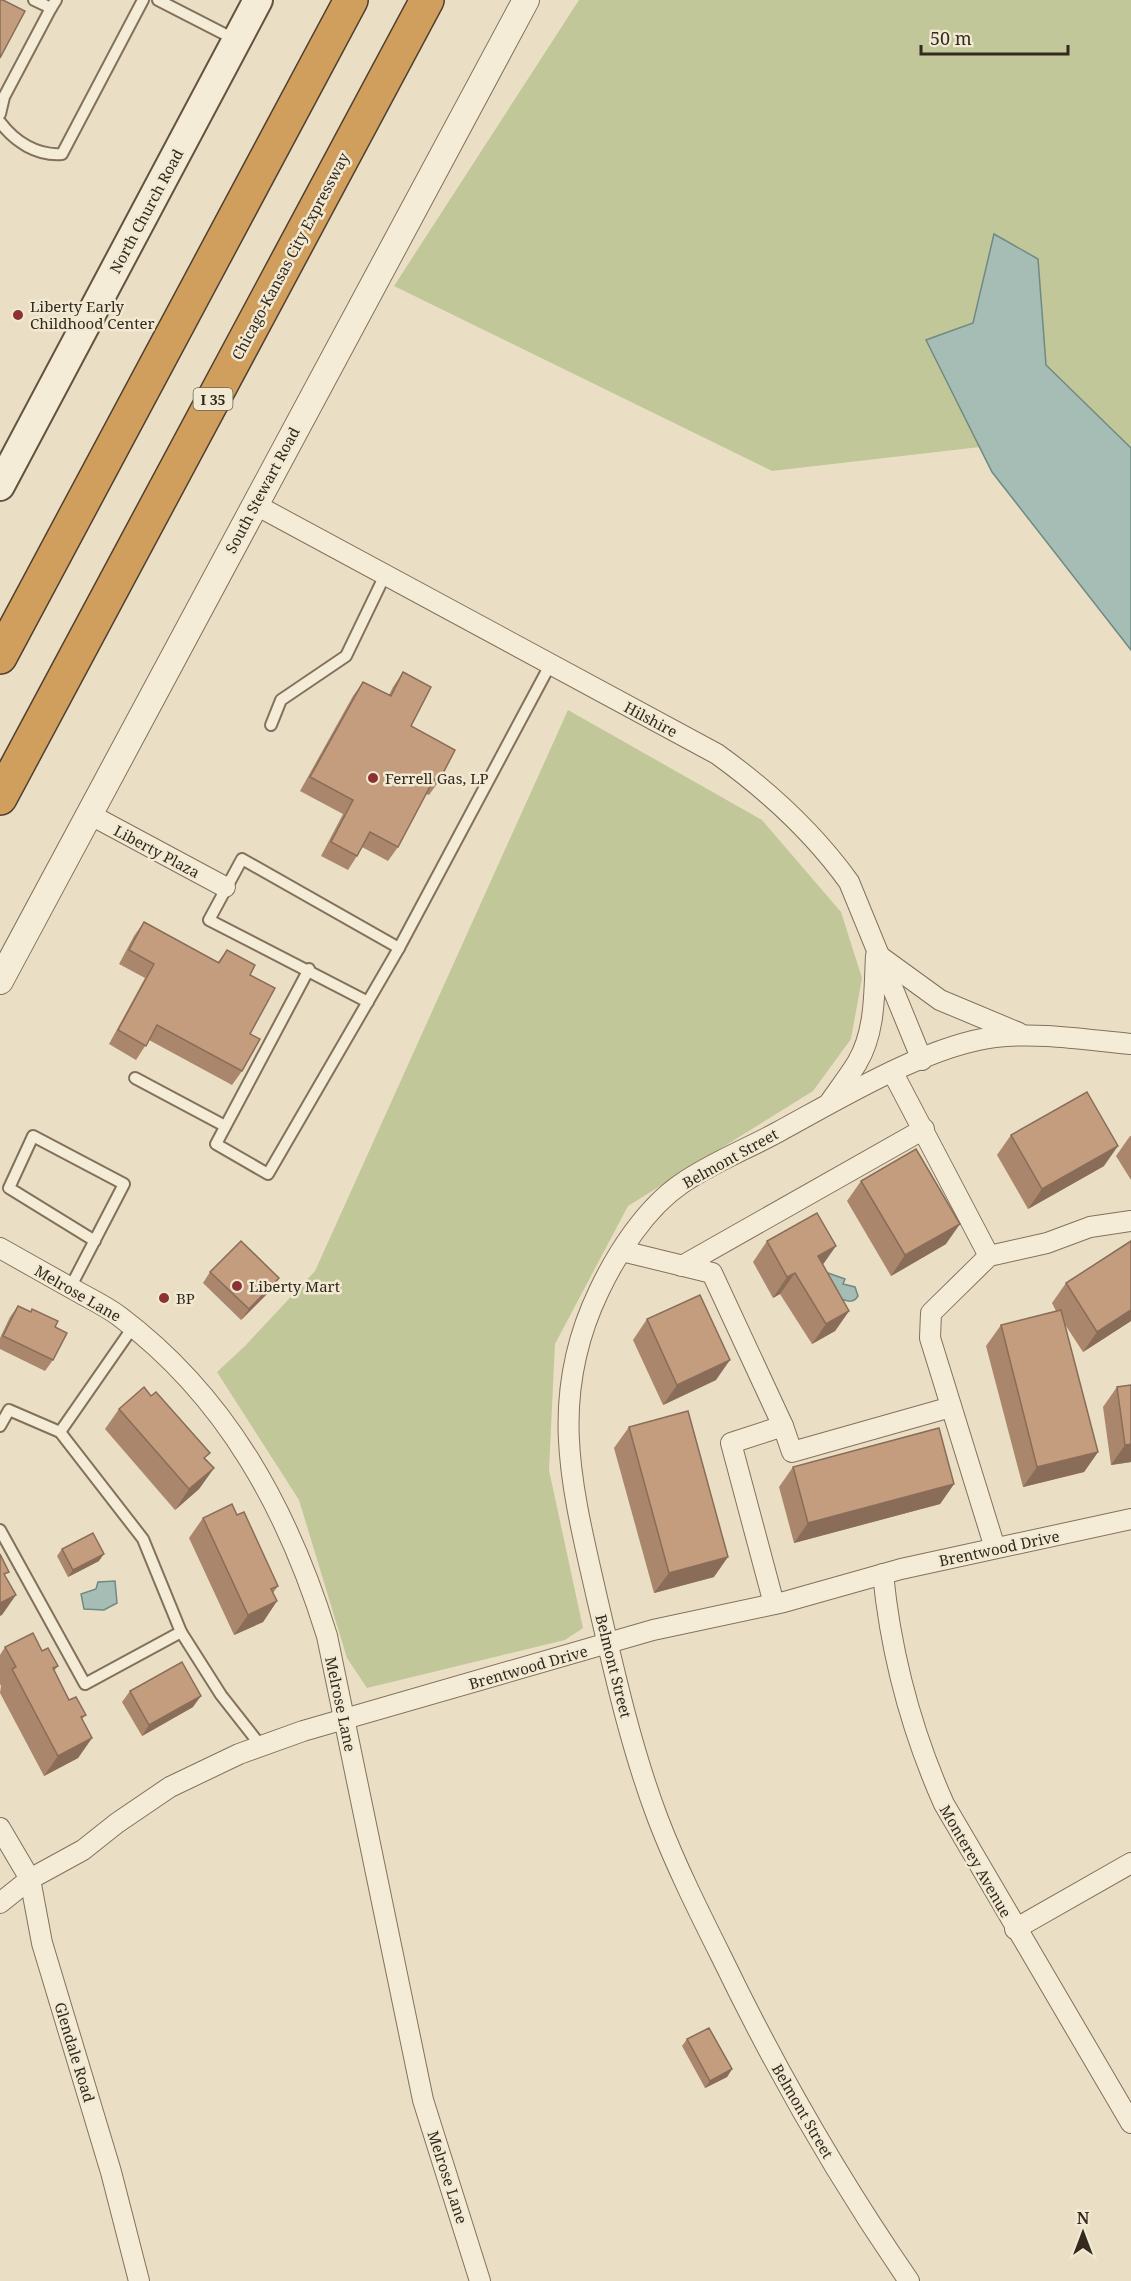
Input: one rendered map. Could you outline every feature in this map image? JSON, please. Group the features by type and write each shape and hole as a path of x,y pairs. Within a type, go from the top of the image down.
{"highway":[{"path":"0,657 351,0"},
{"name":"Chicago-Kansas City Expressway","path":"0,798 427,0"}],"main road":[{"name":"North Church Road","path":"0,486 258,0"}],"street":[{"name":"South Stewart Road","path":"0,981 526,0"},
{"name":"Hilshire","path":"254,504 717,754 750,778 781,805 833,859 849,882 876,954 922,1060"},
{"name":"Liberty Plaza","path":"89,814 225,887"},
{"path":"876,954 940,1000 1024,1035"},
{"name":"Belmont Street","path":"827,1106 858,1061 868,1038 873,1011 876,954"},
{"name":"Belmont Street","path":"909,2281 842,2180 753,2022 693,1900 657,1817 608,1644 573,1493 567,1425 576,1357 585,1324 598,1293 622,1251 655,1208 680,1185 827,1106 951,1046 993,1037 1024,1035 1131,1044"},
{"path":"894,1073 989,1256"},
{"path":"682,1266 924,1129"},
{"path":"995,1548 930,1338 931,1313 989,1256 1047,1243 1090,1227 1131,1221"},
{"name":"Melrose Lane","path":"0,1248 118,1314 174,1365 202,1396 241,1446 263,1481 292,1537 308,1576 327,1636 423,2100 480,2281"},
{"path":"622,1251 712,1273 783,1426 792,1452 951,1407"},
{"path":"774,1604 731,1443 783,1426"},
{"name":"Brentwood Drive","path":"0,1903 30,1879 83,1850 117,1823 170,1787 261,1746 303,1731 345,1721 653,1630 774,1604 883,1574 1131,1519"},
{"name":"Monterey Avenue","path":"883,1574 895,1661 905,1703 926,1764 955,1827 1131,2123"},
{"name":"Glendale Road","path":"0,1828 30,1879 42,1943 111,2172 139,2281"},
{"path":"1016,1929 1131,1863"}],"lane":[{"path":"0,114 4,97 53,4 34,0"},
{"path":"0,122 11,137 46,155 62,154 143,0"},
{"path":"158,0 237,40"},
{"path":"271,725 281,700 346,656 385,575"},
{"path":"309,969 216,1144 268,1174 399,948 550,665"},
{"path":"368,1002 309,969 209,920 225,887 242,859 399,948"},
{"path":"135,1078 225,1126"},
{"path":"70,1288 124,1184 33,1136 9,1188 94,1241"},
{"path":"60,1432 133,1327"},
{"path":"0,1426 9,1410 60,1432 142,1539 182,1632 221,1695 261,1746"},
{"path":"0,1530 85,1684 182,1632"}],"green space":[{"path":"579,0 1131,0 1131,448 1046,365 1038,259 995,235 973,323 926,340 980,447 772,471 394,286"},
{"path":"568,710 762,820 841,912 862,978 851,1039 813,1091 628,1206 555,1344 549,1470 583,1628 565,1640 367,1688 347,1658 299,1500 217,1372 245,1346 315,1271"}],"water":[{"path":"994,234 1038,259 1046,365 1131,448 1131,650 992,472 926,340 973,323"},
{"path":"828,1273 845,1279 843,1284 855,1287 858,1296 856,1299 850,1301 838,1298 826,1276"},
{"path":"115,1581 117,1603 104,1610 84,1609 81,1594 96,1589 98,1582"}],"building":[{"path":"0,0 25,11 0,58"},
{"name":"Ferrell Gas, LP","path":"403,672 431,687 411,726 455,750 439,781 434,779 398,847 370,832 357,856 331,842 353,800 310,777 363,682 391,696"},
{"path":"144,922 219,963 227,950 255,965 250,975 275,988 250,1034 260,1039 242,1071 157,1025 146,1046 118,1030 154,964 129,950"},
{"path":"1087,1092 1118,1146 1042,1189 1011,1135"},
{"path":"916,1149 960,1224 905,1255 861,1181"},
{"path":"817,1213 836,1246 818,1256 849,1311 826,1324 795,1273 787,1277 767,1241"},
{"name":"Liberty Mart","path":"241,1241 279,1278 249,1309 210,1272"},
{"path":"1131,1241 1131,1310 1097,1332 1066,1283"},
{"path":"700,1295 730,1360 677,1385 647,1319"},
{"path":"18,1306 31,1312 32,1309 58,1321 55,1327 67,1333 53,1360 3,1336"},
{"path":"1061,1310 1098,1452 1037,1467 1001,1325"},
{"path":"1131,1385 1131,1444 1125,1445 1117,1387"},
{"path":"144,1387 151,1396 156,1392 210,1453 204,1458 214,1468 189,1489 119,1409"},
{"path":"688,1411 728,1557 669,1573 629,1427"},
{"path":"939,1428 954,1484 808,1523 793,1467"},
{"path":"232,1504 237,1515 244,1512 278,1586 271,1589 277,1601 248,1615 203,1518"},
{"path":"93,1533 104,1554 73,1570 62,1549"},
{"path":"0,1554 9,1572 4,1574 16,1595 0,1603"},
{"path":"33,1633 42,1651 48,1648 58,1666 53,1668 69,1700 76,1697 86,1715 81,1717 92,1738 58,1756 12,1669 16,1667 5,1647"},
{"path":"182,1662 201,1696 149,1725 130,1691"},
{"path":"709,2028 732,2069 710,2081 687,2039"}],"place":[{"name":"Liberty Early Childhood Center","path":"18,315"},
{"name":"Ferrell Gas, LP","path":"373,778"},
{"name":"Liberty Mart","path":"237,1286"},
{"name":"BP","path":"164,1298"}]}
